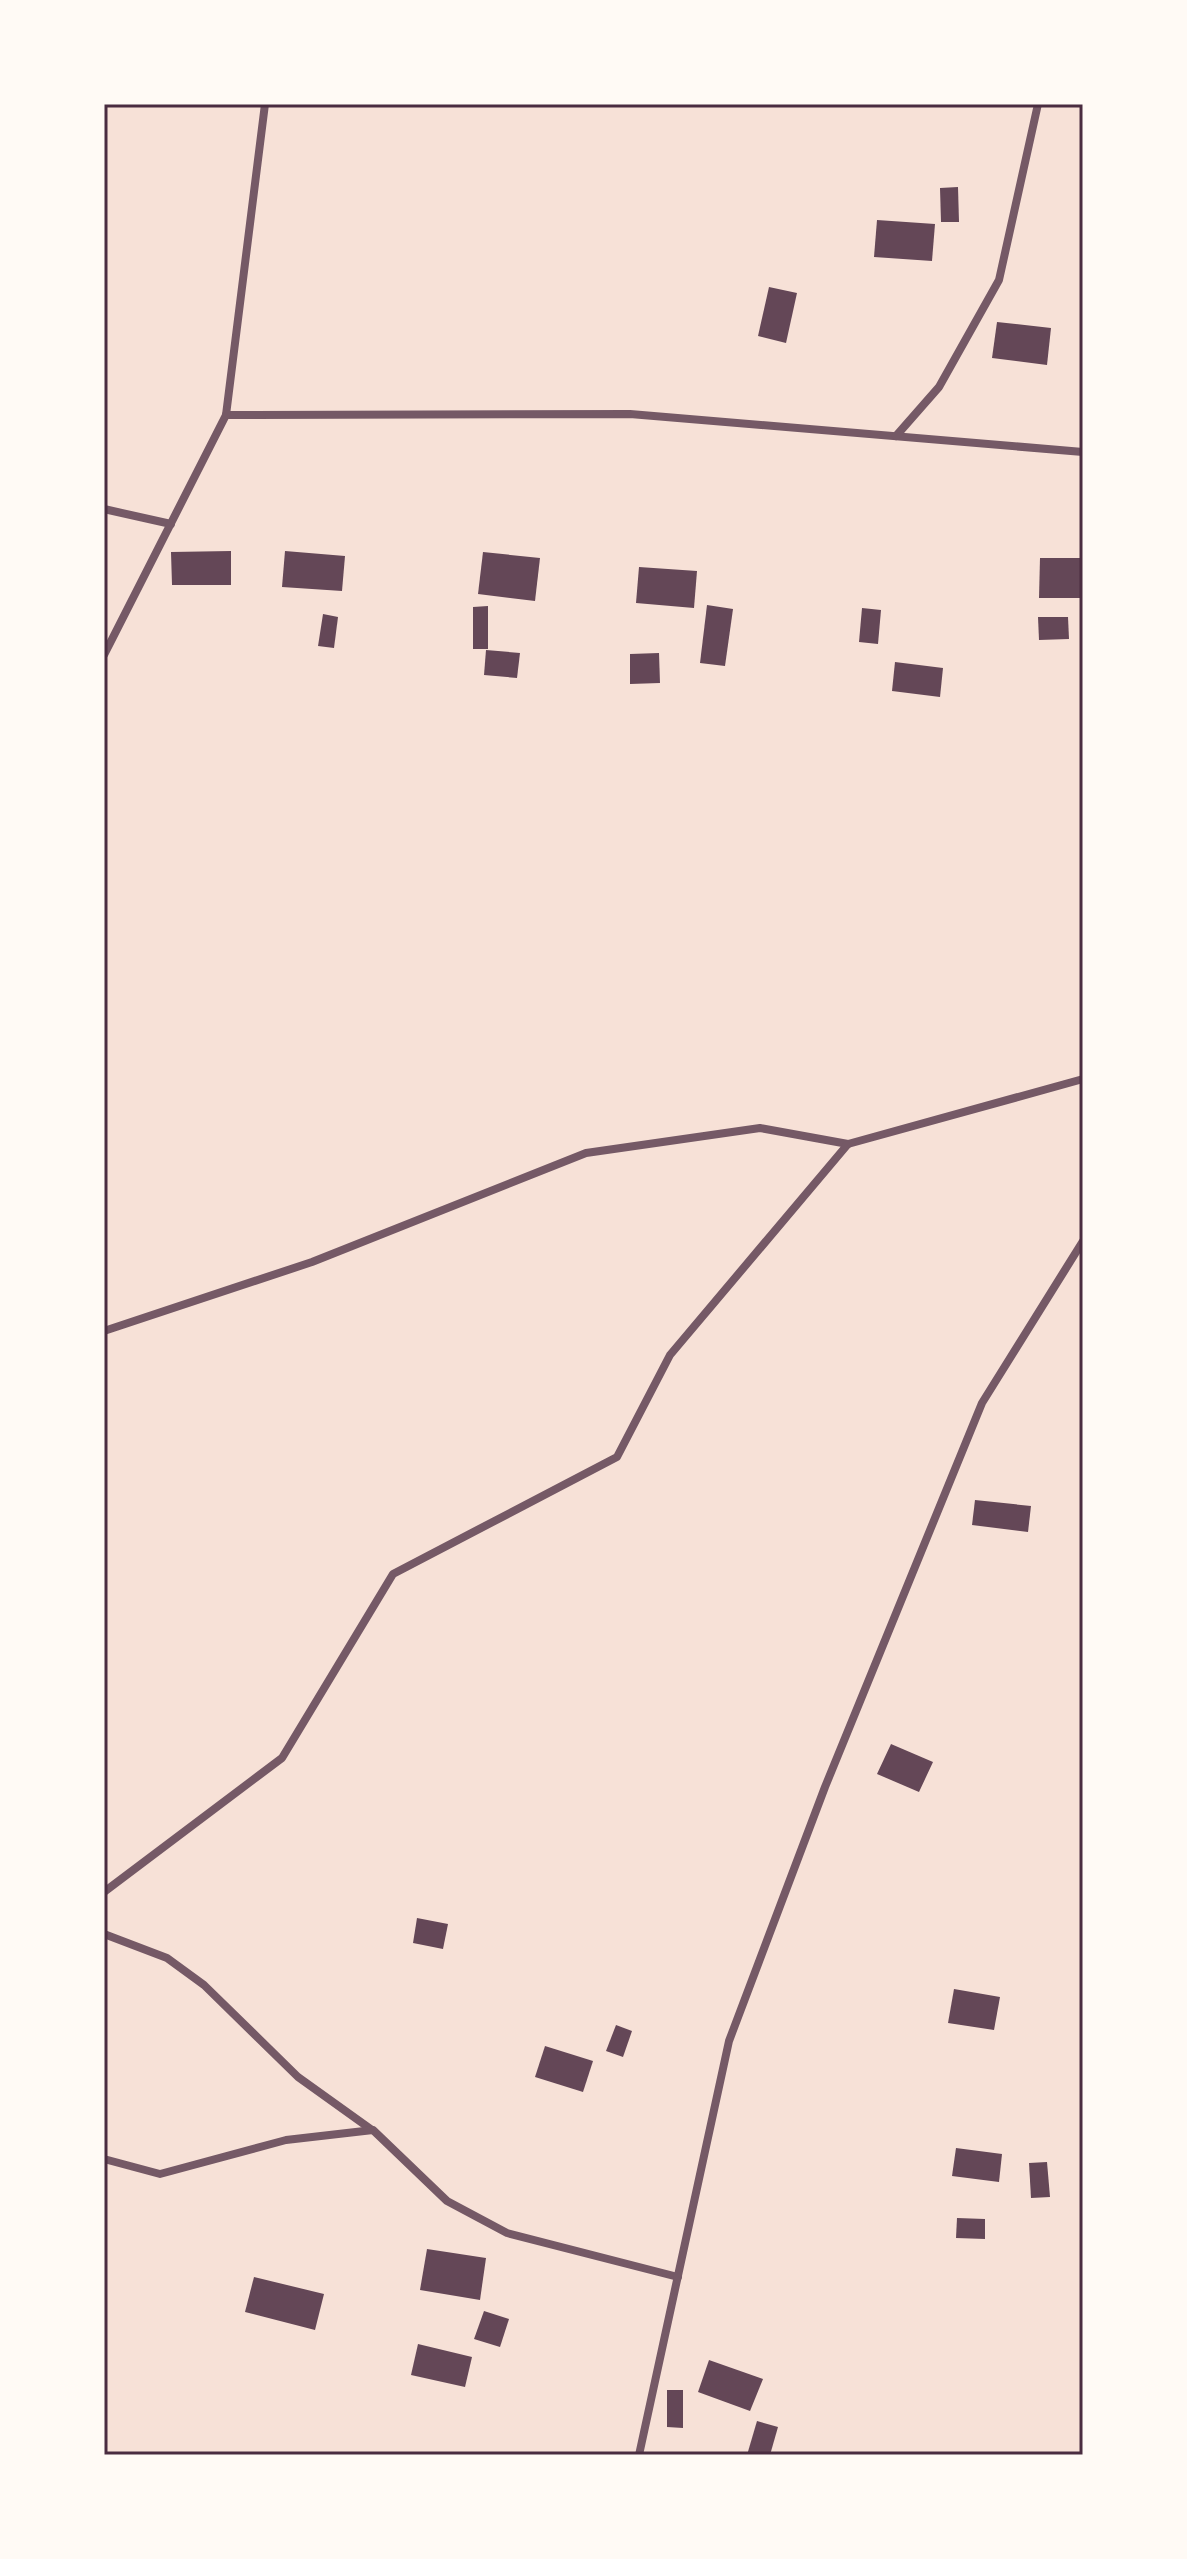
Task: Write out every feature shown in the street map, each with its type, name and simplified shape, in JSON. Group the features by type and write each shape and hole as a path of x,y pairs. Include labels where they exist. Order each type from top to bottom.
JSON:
{"street":[{"path":"104,655 226,415 265,104"},
{"path":"896,436 939,387 999,280 1038,104"},
{"path":"226,415 630,414 1083,452"},
{"path":"104,509 171,524"},
{"path":"104,1331 312,1262 586,1153 760,1128 848,1144 1083,1079"},
{"path":"104,1892 282,1758 393,1574 617,1457 670,1355 848,1144"},
{"path":"639,2455 729,2041 825,1787 982,1403 1083,1241"},
{"path":"104,1934 167,1958 204,1985 298,2077 373,2130 447,2201 507,2233 678,2277"},
{"path":"104,2159 160,2174 286,2140 373,2130"}],"building":[{"path":"958,187 959,222 941,222 940,188"},
{"path":"877,220 935,224 932,261 874,257"},
{"path":"769,287 797,293 786,343 758,336"},
{"path":"997,322 1051,328 1047,365 992,358"},
{"path":"231,551 231,585 172,585 171,552"},
{"path":"285,551 345,556 342,591 282,587"},
{"path":"483,552 540,558 535,601 478,594"},
{"path":"1040,558 1083,558 1083,598 1039,598"},
{"path":"639,567 697,571 694,608 636,603"},
{"path":"707,605 733,609 725,666 700,663"},
{"path":"488,606 488,649 473,649 473,607"},
{"path":"862,608 881,610 878,644 859,642"},
{"path":"323,614 338,617 334,648 318,646"},
{"path":"1038,617 1068,617 1069,639 1039,640"},
{"path":"486,650 520,653 517,678 484,675"},
{"path":"659,653 660,683 630,684 630,654"},
{"path":"895,662 943,668 940,697 892,691"},
{"path":"975,1500 1031,1506 1028,1532 972,1525"},
{"path":"891,1744 933,1762 919,1792 877,1774"},
{"path":"417,1918 448,1924 443,1949 413,1943"},
{"path":"954,1989 1000,1997 994,2030 948,2023"},
{"path":"616,2025 632,2031 623,2057 606,2051"},
{"path":"545,2046 593,2061 583,2092 535,2077"},
{"path":"956,2148 1002,2154 999,2182 952,2176"},
{"path":"1047,2162 1050,2197 1031,2198 1029,2163"},
{"path":"957,2218 985,2219 985,2239 956,2238"},
{"path":"427,2249 486,2258 480,2300 420,2290"},
{"path":"254,2277 324,2294 315,2330 245,2312"},
{"path":"484,2311 509,2319 500,2347 474,2339"},
{"path":"418,2344 472,2357 465,2387 411,2375"},
{"path":"709,2360 763,2379 750,2411 698,2392"},
{"path":"667,2390 683,2390 683,2428 667,2427"},
{"path":"757,2421 778,2427 770,2455 747,2455"}]}
